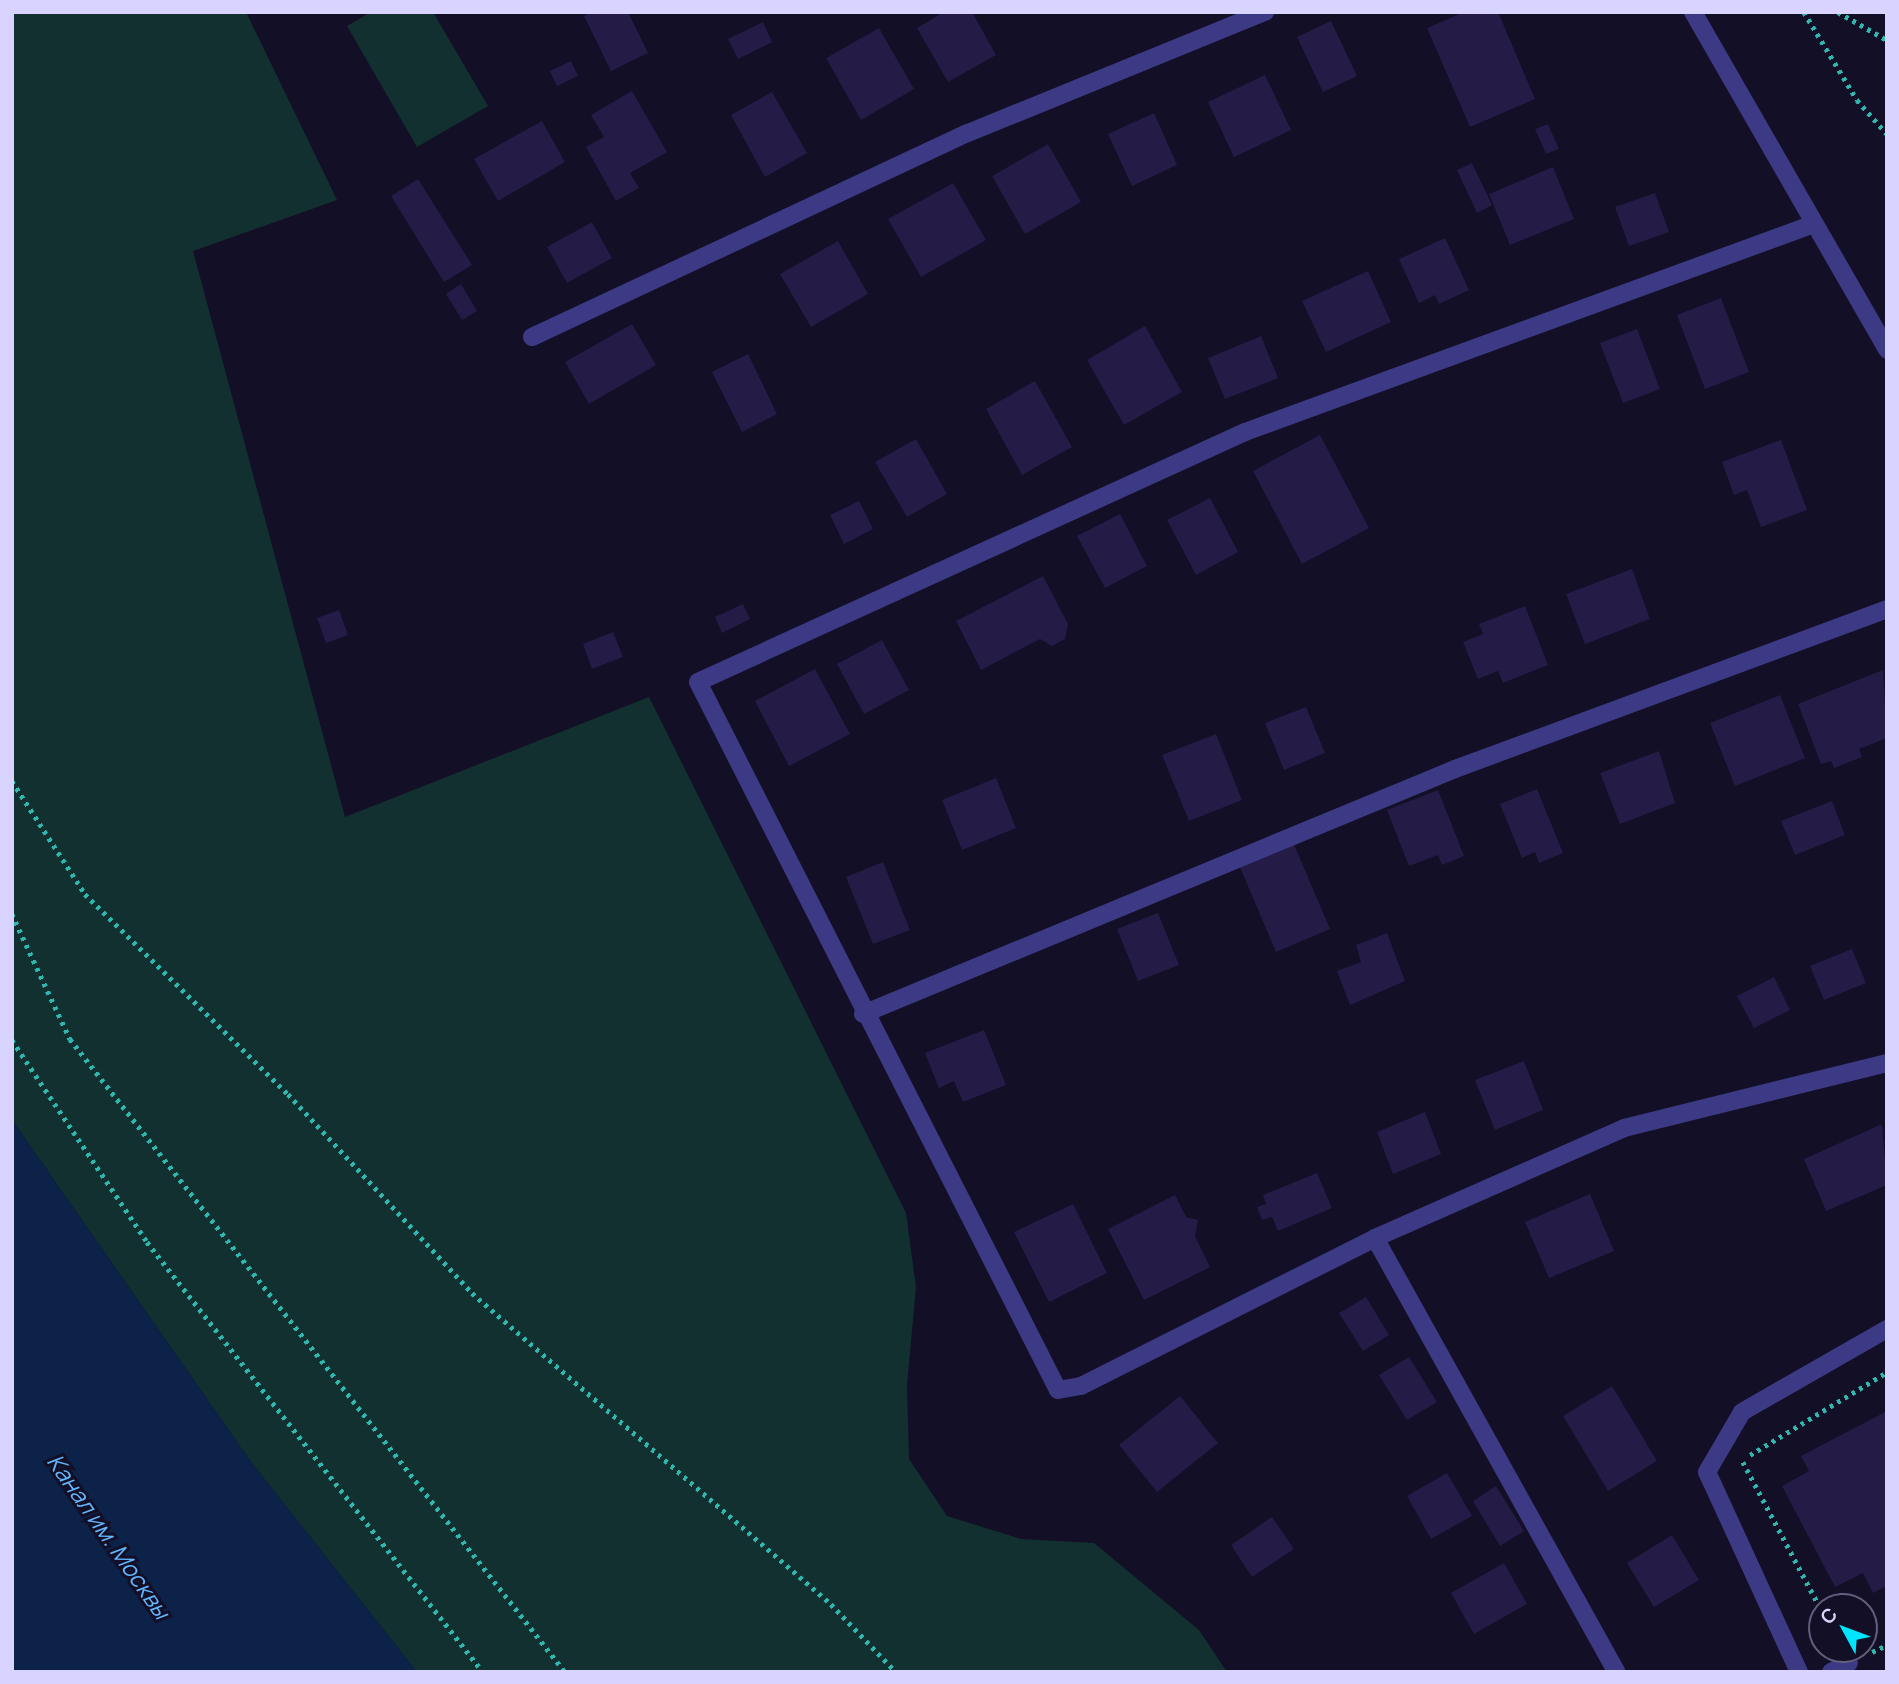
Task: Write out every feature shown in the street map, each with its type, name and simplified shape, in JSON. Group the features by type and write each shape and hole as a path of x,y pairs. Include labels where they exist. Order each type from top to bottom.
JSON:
{"street":[{"path":"532,337 968,133 1265,12"},
{"path":"1693,12 1811,225 1887,350"},
{"path":"1811,225 1245,432 698,682 863,1014 1058,1390 1081,1386 1375,1238 1623,1128 1887,1063"},
{"path":"863,1014 1455,769 1887,608"},
{"path":"1375,1238 1617,1672"},
{"path":"1799,1672 1707,1472 1742,1412 1887,1329"},
{"path":"1831,1672 1849,1663"}],"path":[{"path":"1804,12 1857,100 1887,134"},
{"path":"1838,12 1887,40"},
{"path":"12,781 85,894 288,1094 472,1293 831,1604 896,1672"},
{"path":"12,914 70,1040 565,1672"},
{"path":"12,1040 147,1242 484,1672"},
{"path":"1812,1593 1741,1460 1887,1372"}],"green space":[{"path":"12,12 246,12 337,200 193,251 345,817 649,697 906,1213 916,1287 907,1385 909,1459 947,1516 1021,1539 1094,1543 1199,1630 1227,1672 417,1672 251,1462 12,1120"},
{"path":"371,12 433,12 488,106 417,147 347,26"}],"water":[{"name":"Канал им. Москвы","path":"12,1120 251,1462 417,1672 12,1672"}],"building":[{"path":"592,12 628,12 648,53 611,71 584,16"},
{"path":"944,12 972,12 996,55 948,82 917,28"},
{"path":"1464,12 1498,12 1535,99 1470,127 1427,28"},
{"path":"1331,21 1357,76 1323,92 1297,37"},
{"path":"763,22 772,42 738,59 728,39"},
{"path":"879,28 914,89 861,120 826,58"},
{"path":"571,61 578,76 557,86 550,71"},
{"path":"1265,75 1291,130 1234,157 1208,102"},
{"path":"632,91 667,152 630,173 639,188 616,201 586,147 604,137 591,115"},
{"path":"772,92 807,153 765,177 731,115"},
{"path":"1154,113 1177,165 1132,186 1108,134"},
{"path":"542,121 565,162 498,201 474,159"},
{"path":"1548,124 1559,149 1546,154 1535,129"},
{"path":"1048,144 1081,202 1025,234 992,176"},
{"path":"1472,163 1492,205 1477,213 1457,170"},
{"path":"1553,167 1574,219 1510,245 1489,194"},
{"path":"418,179 472,265 444,282 391,196"},
{"path":"953,183 986,240 921,277 888,219"},
{"path":"1655,193 1669,232 1629,246 1615,207"},
{"path":"592,222 612,258 567,283 547,247"},
{"path":"1445,238 1469,290 1439,304 1435,295 1419,303 1399,259"},
{"path":"838,241 868,294 811,327 780,274"},
{"path":"1368,271 1391,322 1326,352 1302,301"},
{"path":"461,284 477,311 462,320 446,294"},
{"path":"1721,298 1749,372 1705,389 1677,315"},
{"path":"632,324 656,365 589,404 565,362"},
{"path":"1145,326 1182,392 1124,425 1087,360"},
{"path":"1637,329 1660,389 1623,403 1600,343"},
{"path":"1261,336 1278,378 1225,399 1208,358"},
{"path":"748,354 777,414 742,432 712,372"},
{"path":"1035,381 1072,447 1022,475 986,409"},
{"path":"1320,435 1369,528 1302,564 1253,471"},
{"path":"916,439 947,494 907,517 875,462"},
{"path":"1781,440 1807,510 1761,527 1747,490 1734,495 1722,462"},
{"path":"1210,498 1238,552 1196,575 1167,520"},
{"path":"859,501 873,529 844,544 830,515"},
{"path":"1120,514 1147,566 1105,588 1077,536"},
{"path":"1632,569 1650,619 1585,644 1566,594"},
{"path":"1043,576 1068,624 1065,639 1052,646 1040,639 981,670 956,621"},
{"path":"743,604 750,619 722,633 715,617"},
{"path":"1525,606 1548,665 1503,683 1498,671 1478,679 1463,642 1483,634 1479,624"},
{"path":"339,610 348,635 326,643 317,618"},
{"path":"613,632 623,657 592,669 583,644"},
{"path":"882,640 909,690 864,714 837,664"},
{"path":"815,669 850,734 789,766 755,701"},
{"path":"1883,670 1887,738 1859,749 1862,757 1834,768 1831,761 1821,764 1798,704"},
{"path":"1780,695 1805,758 1735,786 1710,723"},
{"path":"1306,707 1325,753 1284,770 1265,723"},
{"path":"1216,734 1242,800 1189,821 1162,755"},
{"path":"1659,751 1675,803 1620,824 1600,773"},
{"path":"996,778 1016,828 962,850 942,800"},
{"path":"1537,789 1563,853 1539,863 1535,852 1522,858 1500,804"},
{"path":"1438,790 1464,856 1442,865 1438,855 1409,866 1387,810"},
{"path":"1832,801 1845,835 1795,855 1781,821"},
{"path":"1293,842 1330,929 1276,952 1239,865"},
{"path":"883,862 910,930 873,944 846,877"},
{"path":"1158,913 1179,965 1138,981 1117,929"},
{"path":"1387,933 1405,981 1350,1005 1337,971 1361,962 1356,945"},
{"path":"1852,949 1866,983 1824,1000 1810,966"},
{"path":"1774,977 1790,1010 1754,1028 1737,996"},
{"path":"984,1030 1006,1085 963,1102 954,1081 939,1088 925,1053"},
{"path":"1524,1061 1543,1110 1495,1130 1475,1080"},
{"path":"1425,1112 1441,1154 1393,1174 1377,1132"},
{"path":"1882,1124 1887,1185 1826,1211 1804,1159"},
{"path":"1317,1173 1332,1208 1278,1231 1272,1217 1262,1220 1257,1207 1266,1204 1263,1195"},
{"path":"1590,1194 1614,1251 1549,1278 1525,1222"},
{"path":"1175,1195 1186,1217 1198,1220 1195,1236 1210,1267 1144,1300 1108,1229"},
{"path":"1073,1204 1107,1273 1049,1302 1014,1232"},
{"path":"1366,1297 1389,1335 1363,1351 1339,1313"},
{"path":"1409,1357 1437,1402 1407,1420 1379,1375"},
{"path":"1612,1386 1657,1461 1608,1491 1563,1416"},
{"path":"1180,1396 1218,1443 1157,1492 1119,1445"},
{"path":"1887,1411 1887,1586 1873,1593 1863,1573 1835,1587 1782,1486 1809,1471 1801,1456"},
{"path":"1447,1473 1472,1516 1431,1539 1407,1496"},
{"path":"1496,1486 1524,1531 1500,1546 1473,1501"},
{"path":"1272,1517 1294,1549 1252,1577 1231,1545"},
{"path":"1672,1535 1699,1580 1654,1607 1627,1563"},
{"path":"1504,1563 1527,1604 1474,1634 1451,1593"}]}
